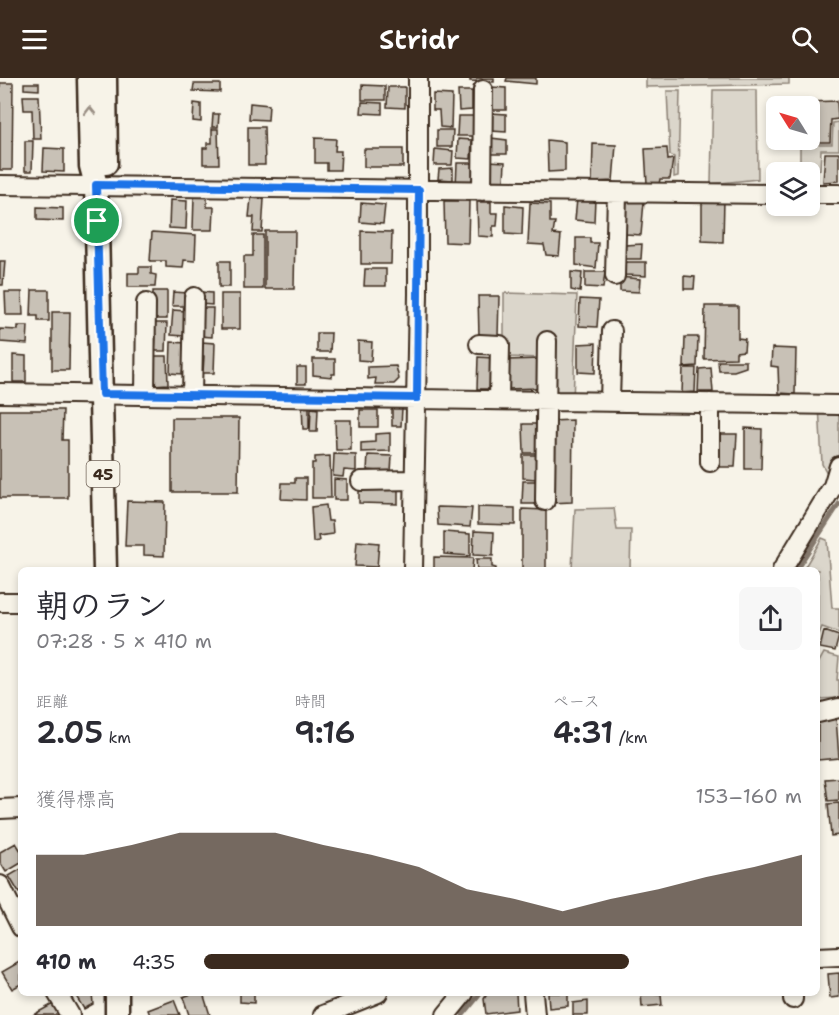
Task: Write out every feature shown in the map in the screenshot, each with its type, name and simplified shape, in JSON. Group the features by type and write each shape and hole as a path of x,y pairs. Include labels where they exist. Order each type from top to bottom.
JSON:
{"main road":[{"name":"45","path":"89,78 91,166 96,185 105,567"},
{"name":"45","path":"96,185 106,164 105,78"},
{"path":"117,996 117,1015"}],"street":[{"path":"413,567 417,398 418,78"},
{"path":"482,190 483,90"},
{"path":"0,186 96,185 766,194"},
{"path":"615,276 617,193"},
{"path":"820,194 839,194"},
{"path":"192,395 194,297"},
{"path":"145,395 146,303"},
{"path":"610,401 612,331"},
{"path":"544,501 547,341"},
{"path":"479,344 500,345 499,400"},
{"path":"0,393 839,405"},
{"path":"710,403 710,462"},
{"path":"784,567 833,486 839,466"},
{"path":"361,481 414,480"},
{"path":"0,602 18,602"},
{"path":"820,713 839,708"},
{"path":"0,809 18,808"},
{"path":"0,885 18,921"},
{"path":"820,957 839,956"},
{"path":"59,996 70,1015"},
{"path":"323,1015 370,996"},
{"path":"446,1015 462,996"},
{"path":"533,996 535,1015"}],"shaded area":[{"path":"646,78 789,78 789,84 646,87"},
{"path":"713,90 757,90 758,179 711,184"},
{"path":"667,91 680,91 678,176 674,177 674,157 670,155"},
{"path":"839,122 839,150 821,150 820,170 820,162 800,162 800,150 820,150 820,144 832,144 833,123"},
{"path":"504,293 577,295 573,401 545,400 546,358 504,357"},
{"path":"819,404 839,405 839,464 833,484 822,464"},
{"path":"614,508 617,530 631,530 630,567 572,567 575,509"},
{"path":"822,538 827,540 832,608 839,608 839,633 822,627 820,632 820,567 805,567"},
{"path":"824,653 839,657 837,680 839,680 839,698 820,699 820,660"}],"building":[{"path":"470,78 494,78 494,82 470,81"},
{"path":"507,78 536,78 536,84 506,81"},
{"path":"0,83 13,83 12,170 0,170"},
{"path":"24,83 39,83 39,90 24,89"},
{"path":"194,84 220,84 220,92 193,91"},
{"path":"362,85 385,86 385,100 362,100"},
{"path":"388,87 405,87 405,108 387,107"},
{"path":"491,87 506,88 506,110 491,110"},
{"path":"458,91 472,91 472,110 459,111"},
{"path":"433,94 452,95 451,128 440,127 439,110 433,110"},
{"path":"23,96 39,96 41,139 33,139 32,110 24,110"},
{"path":"837,101 838,119 831,120 830,142 820,142 820,102"},
{"path":"362,102 382,103 382,114 361,113"},
{"path":"194,103 201,104 201,122 193,121"},
{"path":"250,103 269,105 268,120 249,119"},
{"path":"491,113 506,114 506,132 491,131"},
{"path":"213,114 219,114 218,127 212,127"},
{"path":"458,116 476,116 475,136 457,136"},
{"path":"248,127 264,127 265,165 248,165"},
{"path":"212,129 218,129 219,164 203,164 203,148 207,148 207,143 212,143"},
{"path":"437,130 453,130 452,147 437,147"},
{"path":"315,138 336,139 335,151 341,151 340,170 327,170 327,163 315,163"},
{"path":"491,138 507,140 507,154 490,154"},
{"path":"458,139 472,140 471,159 457,158"},
{"path":"547,140 565,142 565,171 548,172"},
{"path":"25,141 33,141 32,171 25,171"},
{"path":"593,144 616,145 613,181 592,182"},
{"path":"44,148 64,149 64,172 43,171"},
{"path":"667,148 668,160 673,159 670,179 660,179 659,184 647,184 645,149"},
{"path":"364,149 403,149 403,167 364,167"},
{"path":"435,149 453,151 452,165 434,165"},
{"path":"825,153 839,153 839,181 823,182"},
{"path":"489,161 505,162 504,181 490,181"},
{"path":"457,163 475,163 475,184 456,186"},
{"path":"453,168 453,180 438,179 439,169"},
{"path":"194,196 207,196 207,207 214,207 213,230 193,230"},
{"path":"251,198 264,199 262,232 253,232 254,217 249,217"},
{"path":"577,199 595,199 594,222 575,220"},
{"path":"702,199 724,199 723,242 702,241"},
{"path":"170,200 187,201 186,229 169,228"},
{"path":"626,200 644,202 641,235 626,234"},
{"path":"444,201 469,201 468,243 445,242"},
{"path":"477,202 491,202 491,213 498,213 497,226 493,226 493,237 478,236"},
{"path":"361,203 385,205 383,224 360,222"},
{"path":"530,203 550,204 550,222 555,222 553,234 561,235 559,256 546,255 544,245 528,244"},
{"path":"505,205 523,207 522,235 505,234"},
{"path":"37,207 63,208 63,221 37,220"},
{"path":"265,231 295,231 294,289 265,289"},
{"path":"361,231 392,232 391,264 361,264"},
{"path":"152,232 196,235 195,261 184,260 183,268 166,267 166,261 150,261"},
{"path":"253,235 263,235 263,289 244,289 244,256 253,256"},
{"path":"576,238 590,238 590,243 598,243 596,268 576,265"},
{"path":"642,244 641,259 625,259 625,245"},
{"path":"0,261 5,261 3,285 0,285"},
{"path":"219,261 230,261 230,287 219,287"},
{"path":"625,262 646,262 646,276 625,275"},
{"path":"139,267 151,267 151,274 156,275 155,287 128,287 128,273 139,273"},
{"path":"365,269 386,269 386,286 364,286"},
{"path":"571,272 582,273 580,292 571,290"},
{"path":"585,272 605,272 603,288 585,287"},
{"path":"684,276 695,277 694,289 684,289"},
{"path":"620,277 640,279 639,292 620,291"},
{"path":"32,290 49,290 49,321 38,321 38,316 31,316"},
{"path":"153,291 167,291 167,319 153,319"},
{"path":"5,292 22,292 23,315 6,315"},
{"path":"173,292 187,293 186,306 172,306"},
{"path":"201,292 212,293 212,305 200,304"},
{"path":"221,294 240,294 240,329 221,329"},
{"path":"478,296 499,296 498,337 479,336"},
{"path":"580,299 599,300 597,327 579,326"},
{"path":"705,306 738,306 738,338 745,339 744,351 736,352 736,358 704,359"},
{"path":"200,308 213,308 212,337 199,336"},
{"path":"173,310 186,311 184,336 171,335"},
{"path":"52,312 70,312 69,370 52,370"},
{"path":"153,323 167,323 166,351 155,351 156,335 152,335"},
{"path":"18,326 28,326 27,344 0,342 0,329 18,330"},
{"path":"317,333 331,333 330,352 317,352"},
{"path":"685,337 698,337 697,366 684,367"},
{"path":"358,341 372,342 371,361 358,360"},
{"path":"171,342 186,343 182,374 170,373"},
{"path":"201,342 215,343 214,373 203,373 204,356 200,355"},
{"path":"596,343 595,373 578,372 578,344"},
{"path":"772,348 796,349 795,394 779,393 778,367 771,366"},
{"path":"13,355 26,356 26,382 13,382"},
{"path":"153,356 167,356 168,384 153,385"},
{"path":"478,357 493,358 492,389 477,389"},
{"path":"313,359 335,359 335,374 332,374 332,377 313,375"},
{"path":"540,359 540,388 507,389 506,360"},
{"path":"718,361 746,361 746,367 734,371 719,371"},
{"path":"396,366 399,379 394,384 375,384 376,378 368,379 368,367"},
{"path":"297,367 306,367 306,384 297,384"},
{"path":"683,368 696,368 695,392 682,393"},
{"path":"711,368 713,392 698,392 699,369"},
{"path":"302,404 309,404 309,429 303,429"},
{"path":"311,408 318,409 317,432 310,432"},
{"path":"392,408 402,408 401,426 392,426"},
{"path":"0,410 63,410 62,440 68,440 68,498 0,498"},
{"path":"360,410 378,410 378,427 360,427"},
{"path":"172,418 239,418 238,492 172,492"},
{"path":"335,420 351,420 351,450 336,450"},
{"path":"573,420 572,502 550,503 551,421"},
{"path":"523,424 537,424 536,453 524,453"},
{"path":"745,428 762,429 761,469 745,469"},
{"path":"390,433 390,451 361,452 361,443 375,442 375,434"},
{"path":"718,434 737,434 735,467 718,467"},
{"path":"334,454 356,455 356,471 344,470 343,477 333,476"},
{"path":"368,455 392,456 391,472 367,470"},
{"path":"523,455 537,455 536,479 523,478"},
{"path":"330,456 331,498 312,498 312,463 315,463 315,457"},
{"path":"295,478 306,478 306,500 281,499 282,483 295,483"},
{"path":"334,479 347,480 347,500 334,500"},
{"path":"523,481 537,481 538,504 522,504"},
{"path":"359,486 398,486 398,504 359,503"},
{"path":"127,501 165,502 164,556 144,555 144,546 125,546"},
{"path":"326,505 328,521 332,521 333,534 318,536 319,541 313,542 311,507"},
{"path":"437,507 472,508 470,527 438,525"},
{"path":"478,507 515,508 515,525 478,524"},
{"path":"522,509 546,510 546,567 522,567"},
{"path":"474,531 494,532 493,556 473,555"},
{"path":"444,532 470,534 470,556 444,554"},
{"path":"357,541 379,543 377,567 355,566"},
{"path":"434,557 473,558 472,567 434,567"},
{"path":"476,559 492,559 492,567 477,567"},
{"path":"824,631 839,636 835,651 820,648"},
{"path":"836,717 839,758 820,760 820,719"},
{"path":"839,778 839,800 828,801 825,779"},
{"path":"839,803 839,835 831,836 828,804"},
{"path":"16,843 18,865 6,872 0,862 0,852"},
{"path":"18,871 18,891 9,876"},
{"path":"18,963 18,986 12,989 2,972"},
{"path":"839,973 839,997 830,998 828,974"},
{"path":"76,996 92,996 93,1004 84,1009"},
{"path":"204,996 210,1015 189,1015 183,997"},
{"path":"240,996 254,996 254,1003 240,1002"},
{"path":"486,996 516,996 517,1010 486,1014 484,999"},
{"path":"548,996 568,996 568,1006 549,1008"},
{"path":"641,996 661,996 662,1005 642,1007"},
{"path":"174,1000 180,1015 150,1015 148,1010"},
{"path":"588,1001 588,1015 573,1015 573,1003"},
{"path":"53,1004 59,1015 33,1015"}],"waterway":[{"path":"798,567 839,504"},
{"path":"463,1015 479,996"}],"route":[{"path":"96,185 419,190 417,398 102,394 97,221 96,185"}]}
